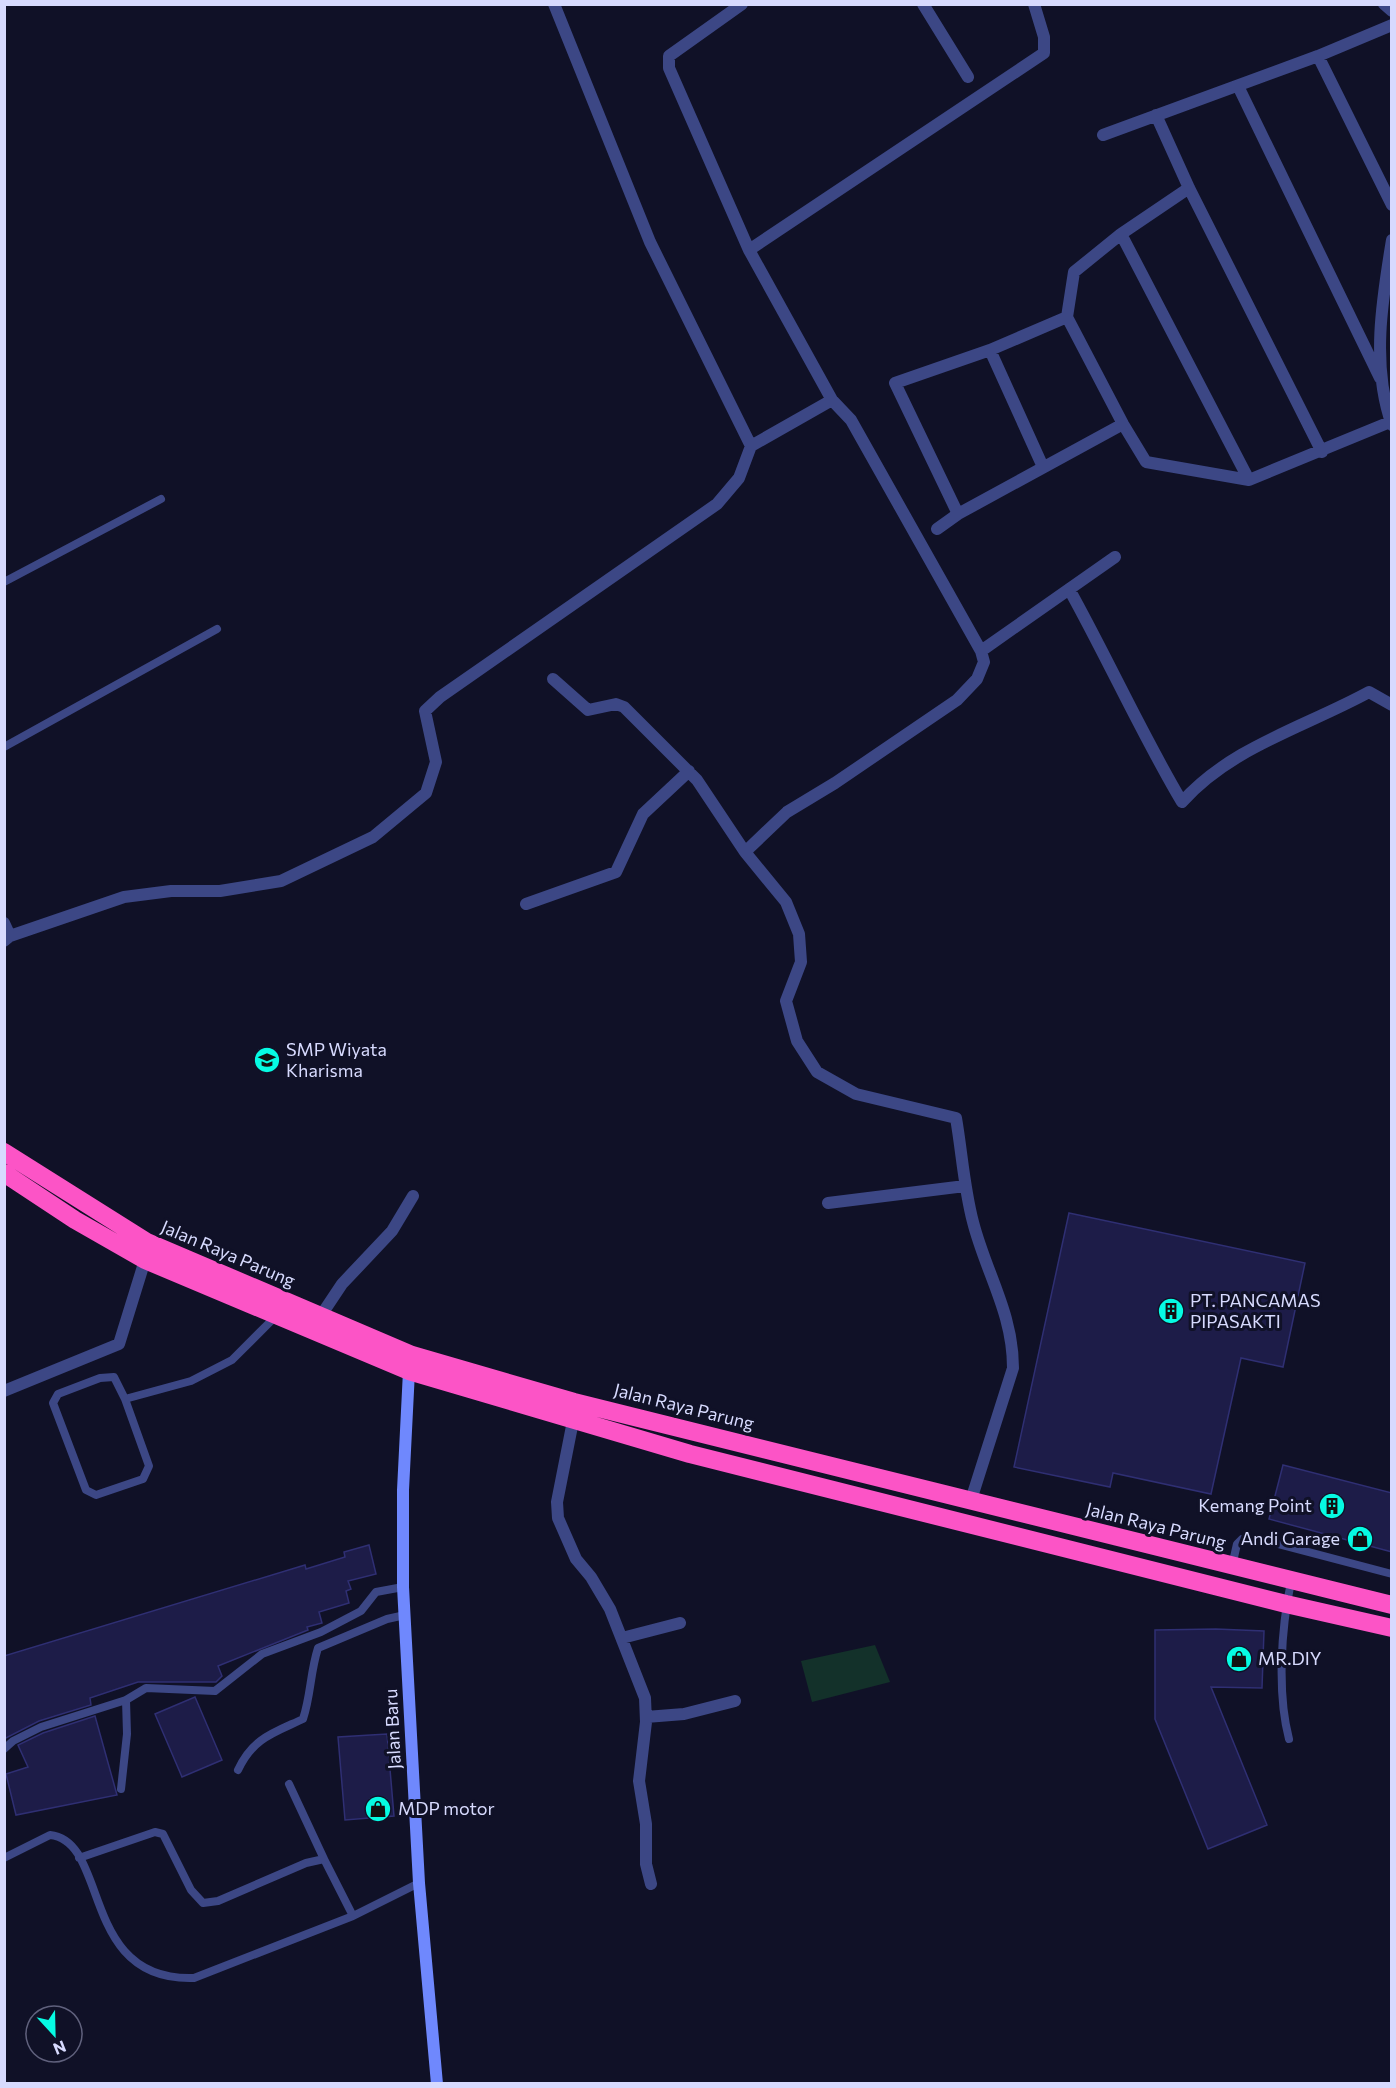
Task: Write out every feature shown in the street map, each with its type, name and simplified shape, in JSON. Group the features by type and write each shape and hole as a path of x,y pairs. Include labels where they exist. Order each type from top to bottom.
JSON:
{"highway":[{"name":"Jalan Raya Parung","path":"4,1152 147,1242 412,1355 574,1402 1291,1582 1392,1605"},
{"name":"Jalan Raya Parung","path":"4,1173 75,1220 145,1260 409,1371 690,1454 1286,1604 1392,1628"}],"main road":[{"name":"Jalan Baru","path":"409,1371 403,1490 403,1587 419,1883 436,2084"}],"street":[{"path":"554,4 650,242 751,446"},
{"path":"742,4 669,56 669,68 749,250 832,400 851,420 981,651 984,662 981,671 957,700 787,812 745,852"},
{"path":"924,4 968,77"},
{"path":"749,250 1044,53 1044,37 1034,4"},
{"path":"1384,4 1392,11"},
{"path":"1103,135 1318,56 1392,25"},
{"path":"1318,56 1392,205"},
{"path":"1189,188 1121,234 1074,272 1067,317 1123,424 1146,462 1249,480 1391,423 1380,378 1238,86"},
{"path":"1156,115 1189,188 1322,452"},
{"path":"1121,234 1249,480"},
{"path":"1380,378 1383,292 1392,240"},
{"path":"958,514 895,383 990,350 1067,317"},
{"path":"990,350 1043,467"},
{"path":"4,923 7,938 124,897 171,891 220,891 281,880 373,837 426,793 436,762 425,711 449,690 717,504 739,478 751,446 832,400"},
{"path":"937,529 958,514 1123,424"},
{"path":"981,651 1115,557"},
{"path":"1069,589 1182,802 1201,781 1223,764 1369,692 1392,705"},
{"path":"553,679 588,710 616,704 624,707 689,771 745,852 786,902 799,934 801,962 786,1001 797,1041 817,1072 856,1094 956,1118 965,1186 973,1224 1010,1326 1013,1348 1013,1368 971,1500"},
{"path":"526,904 619,869 627,845 643,814 689,771"},
{"path":"828,1203 965,1186"},
{"path":"320,1317 342,1284 392,1231 413,1196"},
{"path":"4,1391 119,1344 145,1260"},
{"path":"573,1421 557,1502 558,1518 576,1559 591,1577 610,1609 645,1698 646,1717 639,1781 646,1824 646,1864 651,1884"},
{"path":"622,1638 680,1623"},
{"path":"646,1717 684,1714 735,1701"}],"lane":[{"path":"4,582 161,499"},
{"path":"4,747 217,629"},
{"path":"125,1399 191,1381 232,1360 277,1315"},
{"path":"114,1377 125,1399 149,1466 143,1479 96,1495 86,1490 53,1403 58,1394 100,1378 114,1377"},
{"path":"1231,1567 1237,1544 1242,1539 1255,1538 1392,1574"},
{"path":"1288,1739 1282,1687 1286,1604 1291,1582"},
{"path":"4,1749 13,1741 41,1727 126,1700 146,1688 215,1691 262,1654 321,1632 361,1611 376,1592 403,1587"},
{"path":"238,1770 247,1751 264,1737 303,1719 308,1704 310,1671 318,1648 387,1619 405,1615"},
{"path":"121,1789 127,1734 126,1700"},
{"path":"289,1784 352,1916"},
{"path":"79,1858 155,1832 163,1834 191,1890 203,1903 218,1901 306,1863 324,1859"},
{"path":"4,1858 50,1835 68,1841 79,1858 121,1949 144,1969 161,1975 194,1977 352,1916 419,1883"}],"green space":[{"path":"875,1645 890,1682 812,1702 801,1661"}],"building":[{"name":"PT. PANCAMAS PIPASAKTI","path":"1069,1213 1305,1263 1283,1367 1241,1358 1211,1494 1113,1473 1110,1487 1014,1467"},
{"name":"Kemang Point","path":"1283,1465 1392,1493 1392,1552 1269,1519"},
{"path":"369,1545 376,1574 348,1581 351,1589 346,1591 349,1603 319,1612 322,1623 307,1627 308,1630 218,1666 222,1676 216,1682 138,1682 90,1698 91,1705 39,1721 4,1739 4,1656 305,1565 306,1569 345,1557 344,1552"},
{"path":"1155,1630 1264,1631 1262,1688 1211,1687 1267,1825 1208,1849 1155,1719"},
{"path":"195,1697 222,1760 182,1777 155,1714"},
{"path":"95,1716 117,1795 16,1815 6,1774 28,1767 18,1745 43,1733"},
{"path":"387,1734 394,1816 345,1820 338,1737"}],"place":[{"name":"SMP Wiyata Kharisma","path":"267,1060"},
{"name":"PT. PANCAMAS PIPASAKTI","path":"1171,1311"},
{"name":"Kemang Point","path":"1332,1506"},
{"name":"Andi Garage","path":"1360,1539"},
{"name":"MR.DIY","path":"1239,1659"},
{"name":"MDP motor","path":"378,1809"}]}
